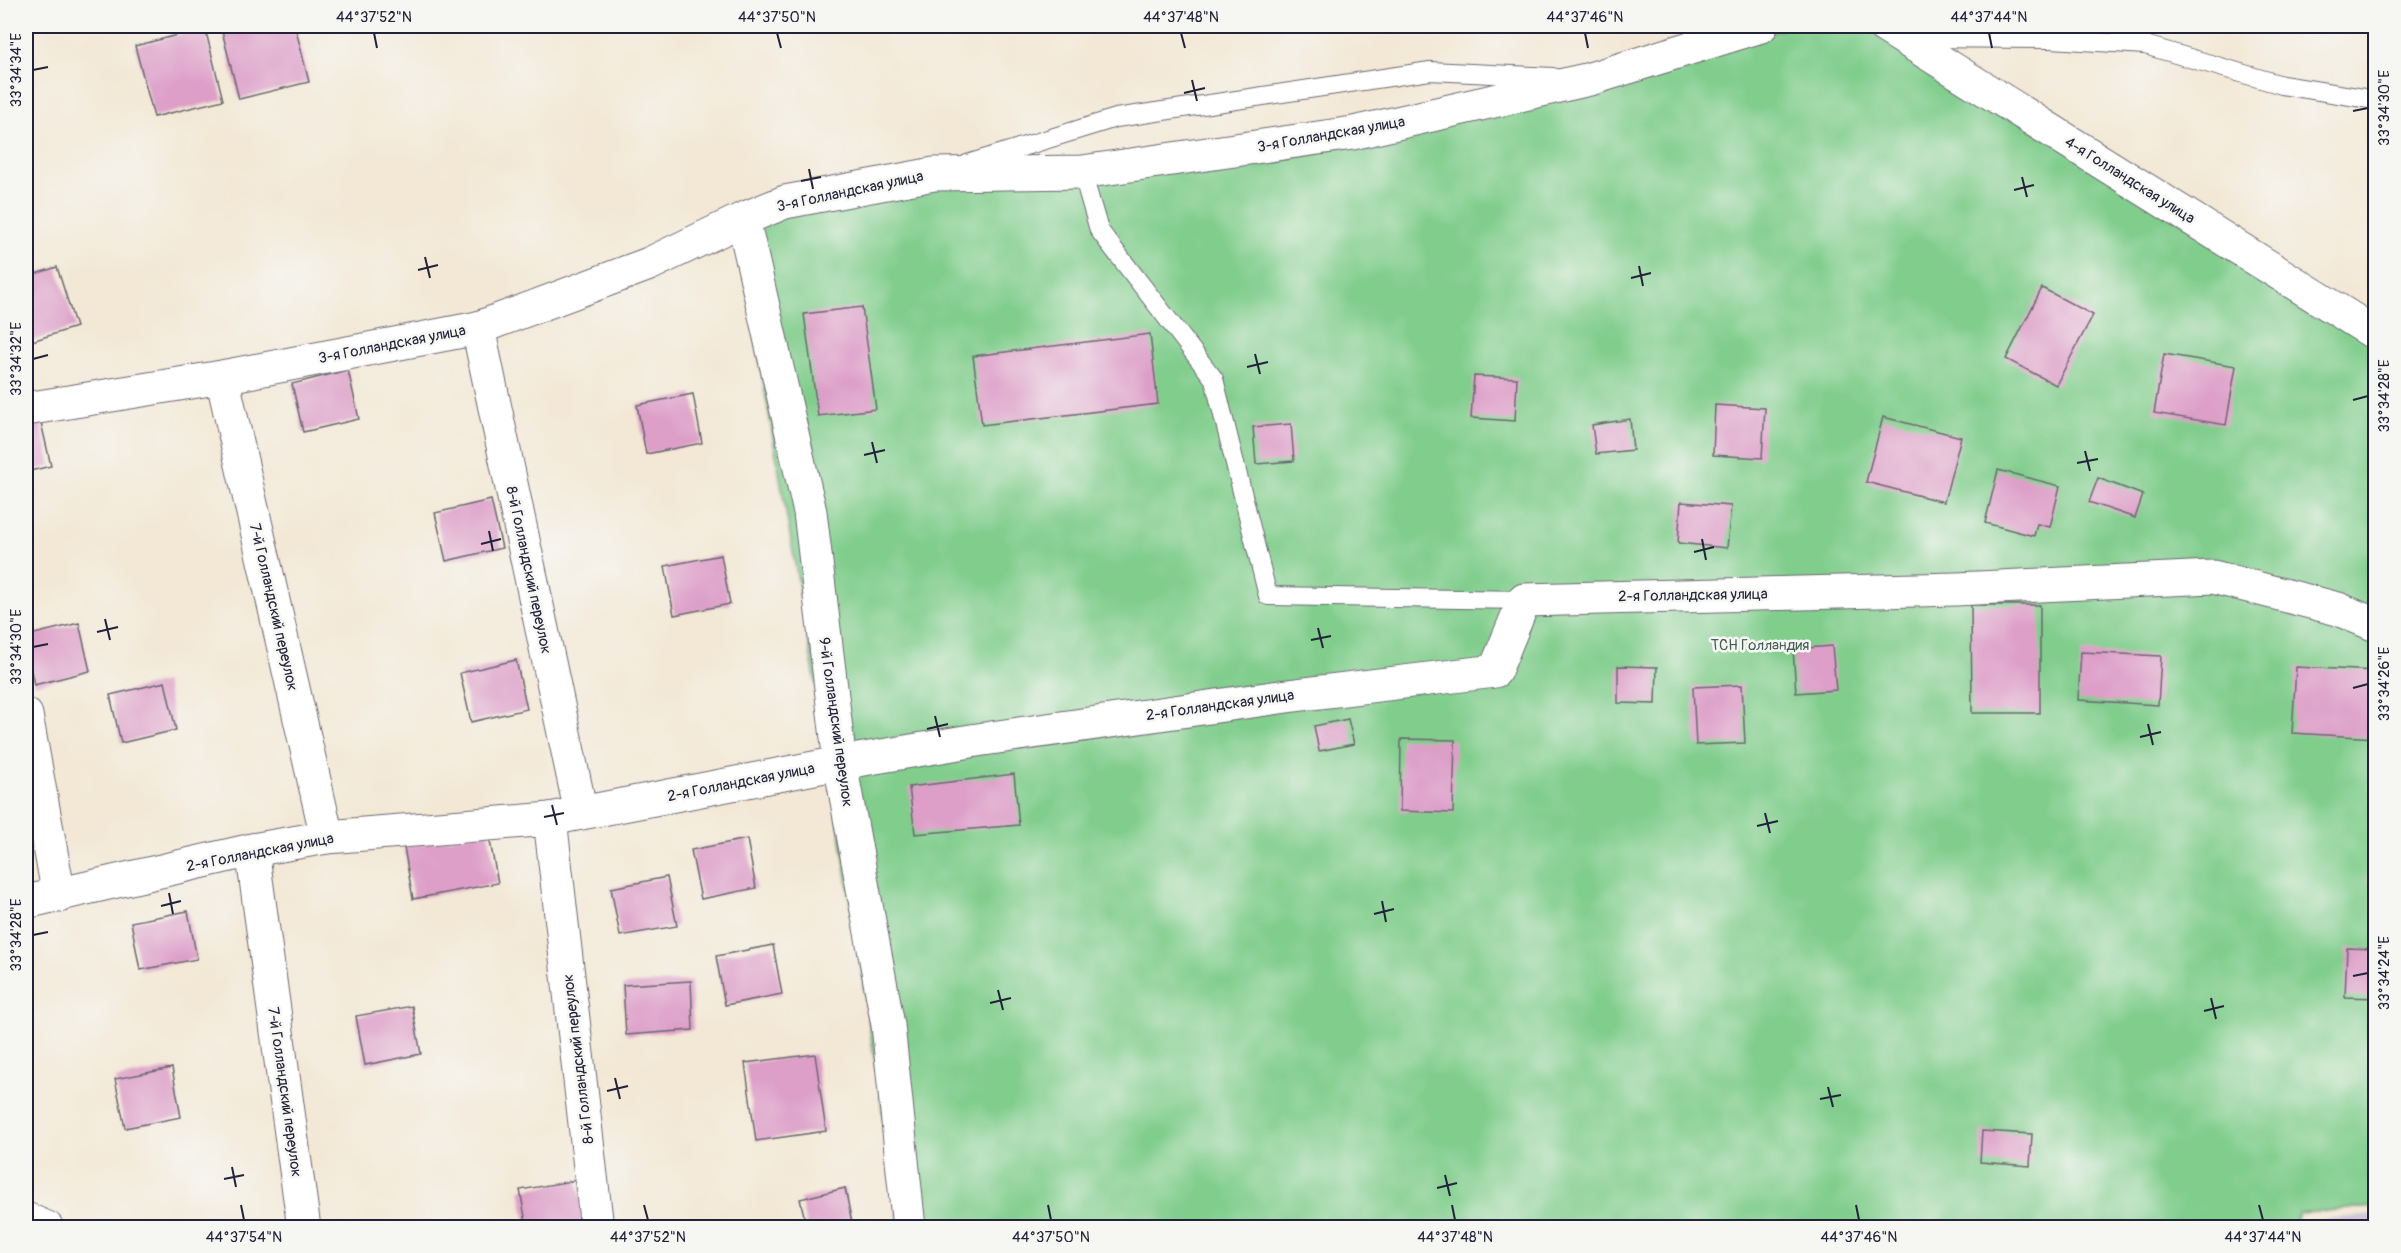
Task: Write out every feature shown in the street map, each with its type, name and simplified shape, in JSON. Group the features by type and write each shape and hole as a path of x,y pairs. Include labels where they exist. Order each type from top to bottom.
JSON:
{"street":[{"name":"3-я Голландская улица","path":"26,410 222,377 478,328 650,264 743,219 785,202 934,174 1082,172 1353,133 1590,79 1761,26"},
{"name":"4-я Голландская улица","path":"1894,32 2376,334"},
{"name":"9-й Голландский переулок","path":"743,219 810,512 840,763 888,1025 909,1227"},
{"name":"8-й Голландский переулок","path":"478,328 565,816 597,1227"},
{"name":"7-й Голландский переулок","path":"222,377 327,837"},
{"name":"2-я Голландская улица","path":"26,902 252,850 327,837 565,816 840,763 1137,717 1495,671 1524,600 1956,589 2213,577 2338,609 2376,625"},
{"path":"26,715 59,896"},
{"name":"7-й Голландский переулок","path":"252,850 304,1227"},
{"path":"26,1219 47,1227"}],"lane":[{"path":"1894,32 2145,45 2282,85 2376,100"},
{"path":"934,174 1116,118 1431,71 1590,79"},
{"path":"1082,172 1100,230 1214,378 1268,596 1524,600"}],"shaded area":[{"path":"2375,1215 2375,1227 2297,1227 2300,1221"}],"green space":[{"name":"ТСН Голландия","path":"1793,26 1868,26 2375,343 2375,1207 2299,1213 2293,1228 900,1227 828,754 737,230 787,210 1594,87"}],"building":[{"path":"295,26 309,82 239,99 221,27"},
{"path":"205,28 223,100 154,117 135,46"},
{"path":"57,267 76,327 26,343 26,277"},
{"path":"2042,288 2093,315 2056,385 2006,359"},
{"path":"862,307 876,409 818,416 804,314"},
{"path":"1150,334 1158,404 982,425 973,356"},
{"path":"2164,354 2236,366 2226,425 2154,413"},
{"path":"348,370 359,419 303,432 292,384"},
{"path":"1474,376 1517,378 1515,421 1471,418"},
{"path":"693,394 702,443 646,454 637,405"},
{"path":"1715,405 1765,408 1762,458 1713,455"},
{"path":"1883,417 1961,437 1944,502 1866,482"},
{"path":"40,418 51,466 26,472 26,421"},
{"path":"1630,419 1633,450 1596,454 1592,425"},
{"path":"1291,424 1294,461 1256,464 1253,427"},
{"path":"1998,470 2060,486 2050,527 2037,524 2034,536 1985,523"},
{"path":"2098,478 2143,495 2135,518 2089,502"},
{"path":"491,500 502,548 446,561 435,513"},
{"path":"1681,502 1731,506 1727,548 1678,543"},
{"path":"721,555 730,604 674,615 665,566"},
{"path":"1971,605 2040,605 2040,713 1972,713"},
{"path":"79,623 90,671 34,685 26,636"},
{"path":"1832,646 1836,690 1796,693 1793,649"},
{"path":"2081,652 2161,656 2158,705 2078,700"},
{"path":"516,660 527,709 471,722 460,673"},
{"path":"1618,666 1657,667 1656,704 1618,703"},
{"path":"2296,667 2376,671 2376,738 2292,733"},
{"path":"165,682 176,730 121,743 110,695"},
{"path":"1742,685 1745,743 1696,745 1693,687"},
{"path":"1348,719 1354,744 1319,751 1314,726"},
{"path":"1401,739 1455,740 1453,813 1400,811"},
{"path":"1014,774 1019,825 915,834 909,787"},
{"path":"2374,824 2376,881 2368,882"},
{"path":"488,831 498,883 413,899 404,847"},
{"path":"747,839 756,888 701,899 691,850"},
{"path":"667,877 677,926 620,936 611,888"},
{"path":"188,911 197,959 140,970 131,922"},
{"path":"773,945 782,994 725,1005 716,956"},
{"path":"2347,948 2376,949 2376,998 2345,997"},
{"path":"691,981 693,1030 626,1035 623,985"},
{"path":"412,1006 421,1054 365,1065 356,1016"},
{"path":"815,1054 826,1131 756,1141 745,1063"},
{"path":"172,1068 181,1117 125,1128 115,1079"},
{"path":"1982,1131 2032,1134 2030,1166 1980,1162"},
{"path":"577,1180 589,1228 527,1228 520,1190"},
{"path":"845,1188 853,1228 807,1228 800,1199"}]}
